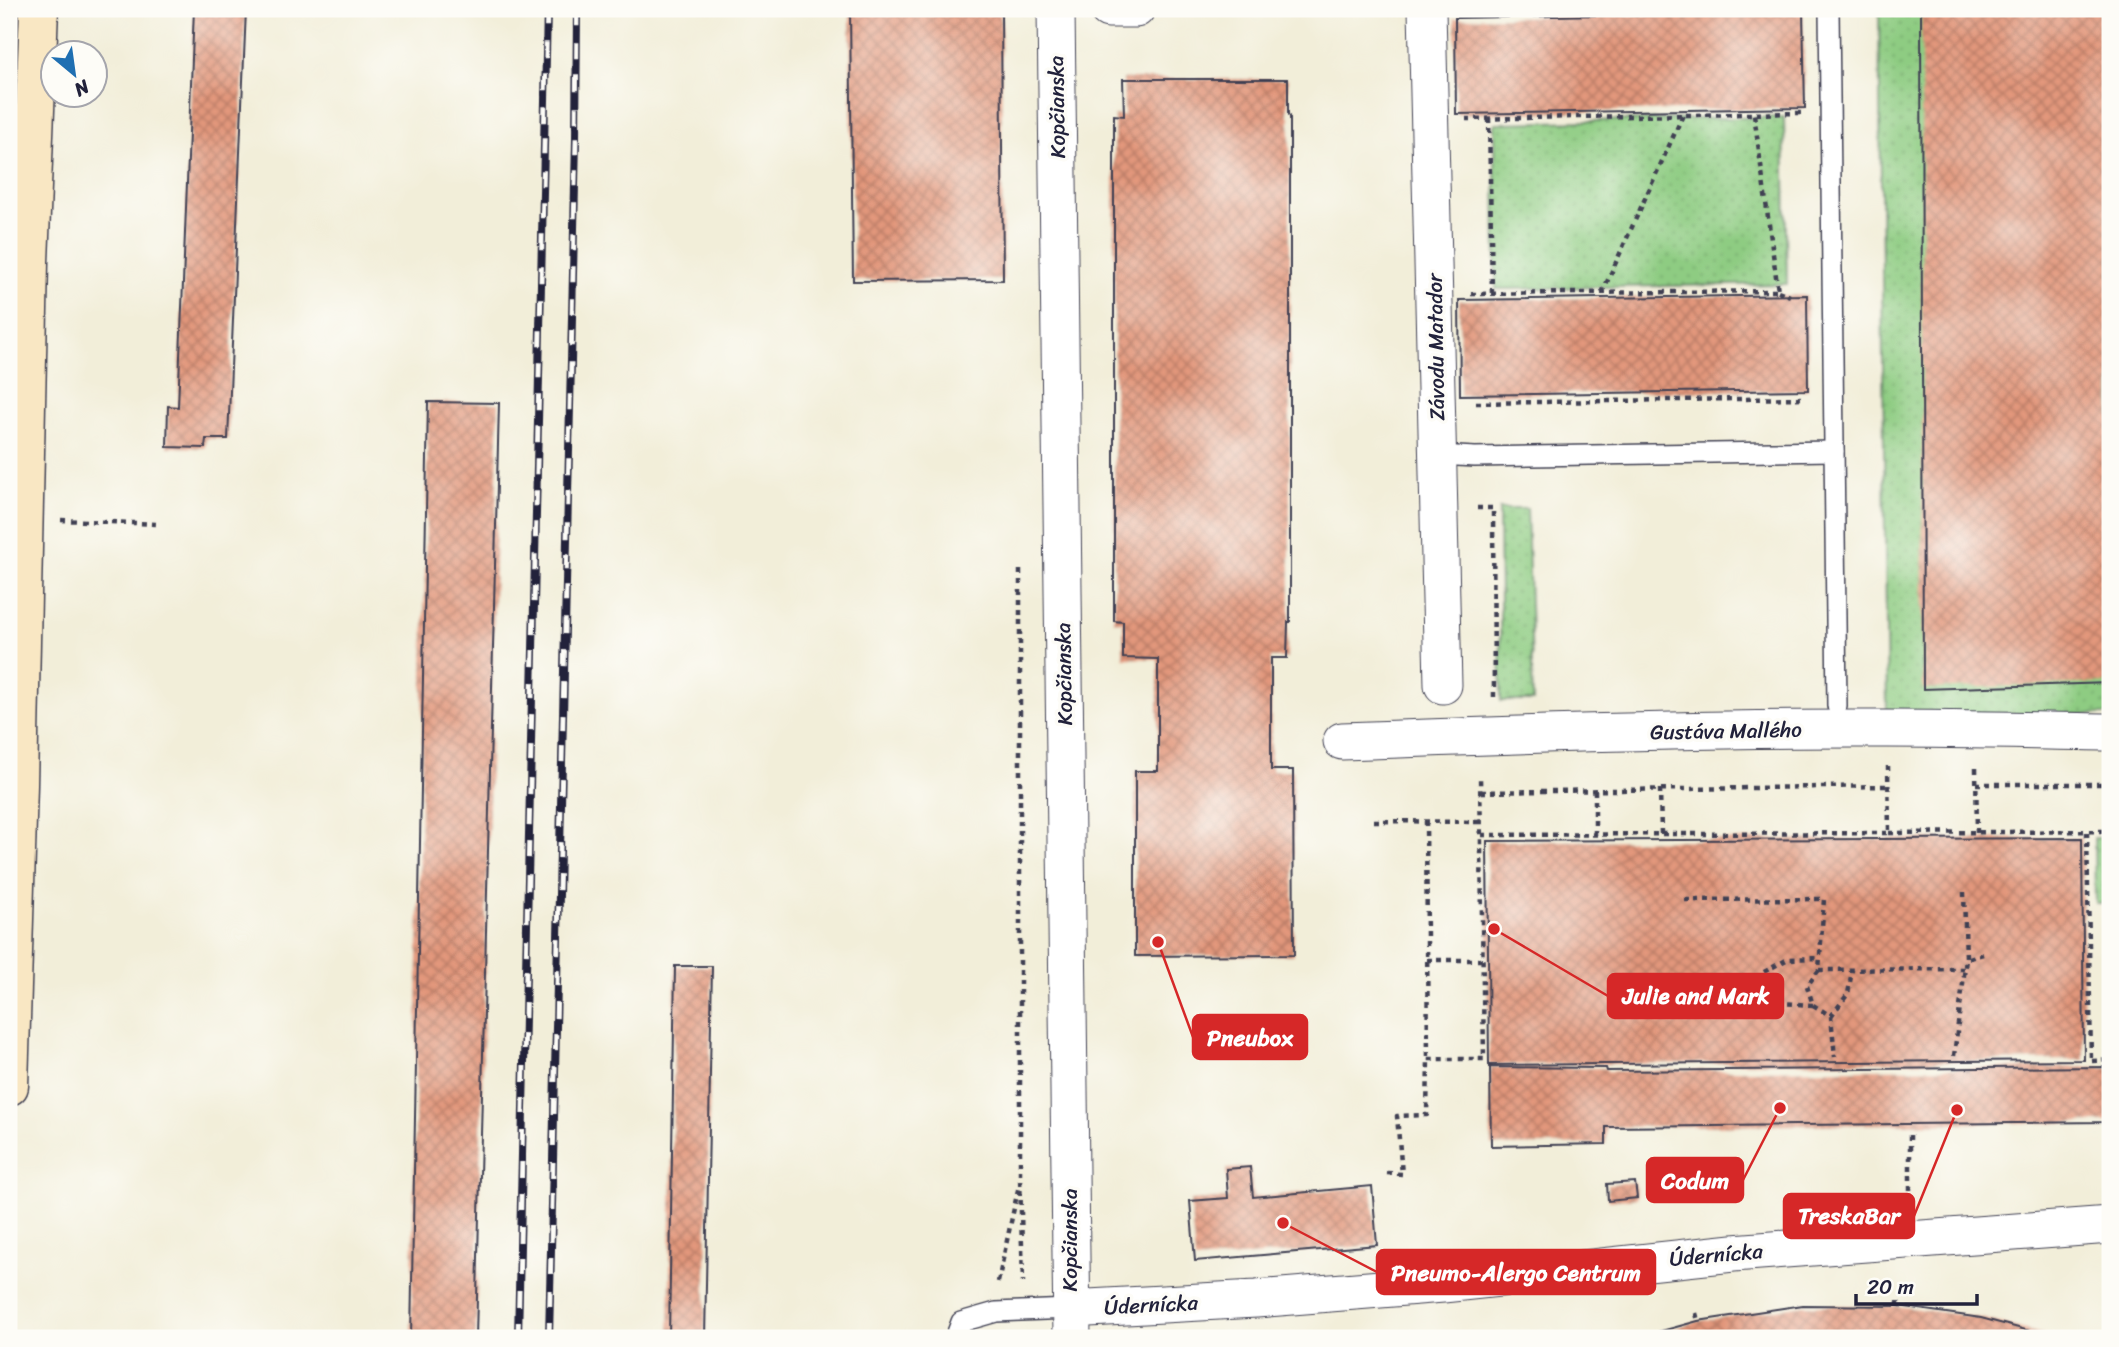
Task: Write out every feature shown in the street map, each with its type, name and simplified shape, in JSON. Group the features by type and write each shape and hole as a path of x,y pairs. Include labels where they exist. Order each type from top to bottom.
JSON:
{"main road":[{"path":"9,1086 19,736 21,156 39,9"}],"street":[{"name":"Kopčianska","path":"1056,9 1071,1324"},
{"path":"1108,9 1136,9"},
{"name":"Závodu Matador","path":"1427,9 1443,685"},
{"name":"Gustáva Mallého","path":"1342,741 1888,729 2110,732"},
{"name":"Údernícka","path":"1071,1324 1256,1300 1443,1284 1733,1253 2110,1225"}],"lane":[{"path":"1829,9 1837,706"},
{"path":"1439,455 1475,457 1834,452"},
{"path":"955,1338 961,1322 996,1312 1024,1313 1071,1324"}],"path":[{"path":"1459,9 1459,12 1681,9"},
{"path":"1775,9 1785,12"},
{"path":"1430,118 1830,113"},
{"path":"1754,114 1778,291"},
{"path":"1602,293 1684,115"},
{"path":"1489,118 1492,295"},
{"path":"1435,295 1778,291 1790,296"},
{"path":"1476,403 1834,397"},
{"path":"1428,1059 1484,1059 1480,736 1482,699 1494,698 1493,508 1474,508"},
{"path":"61,520 157,524"},
{"path":"1888,729 1889,833"},
{"path":"1975,731 1977,833"},
{"path":"1976,784 2110,784"},
{"path":"1481,792 1888,786"},
{"path":"1660,789 1661,834"},
{"path":"1595,790 1595,835"},
{"path":"1374,821 1482,822"},
{"path":"1387,1173 1402,1174 1397,1116 1427,1115 1426,821"},
{"path":"1482,835 2110,831"},
{"path":"2087,832 2091,1060 2110,1060"},
{"path":"1954,1056 1966,958 1964,892"},
{"path":"1685,900 1824,899 1819,970 1807,986 1813,1005"},
{"path":"1966,958 1983,954"},
{"path":"1820,958 1788,959 1762,973 1747,1000 1813,1005 1831,1016"},
{"path":"1427,960 1483,960"},
{"path":"1819,970 1965,969"},
{"path":"1835,1057 1831,1016 1848,994 1852,970"},
{"path":"1910,1130 1910,1202"},
{"path":"996,1312 998,1276 1020,1177 1024,1313"},
{"path":"1898,1296 1898,1306"},
{"path":"1696,1313 1698,1321"}],"green space":[{"path":"1879,9 2110,9 2110,714 1887,716"},
{"path":"1784,117 1787,284 1496,289 1495,123"},
{"path":"1499,509 1527,509 1533,701 1501,701"},
{"path":"2094,838 2110,838 2110,903 2095,903"}],"building":[{"path":"194,9 246,9 228,439 206,439 205,448 167,447 168,406 178,407"},
{"path":"850,9 1001,9 1003,280 853,281"},
{"path":"1921,9 2110,9 2110,683 1923,689"},
{"path":"1803,11 1805,108 1456,114 1455,18"},
{"path":"1123,79 1288,79 1290,622 1287,658 1271,658 1271,770 1293,770 1294,955 1135,956 1135,771 1158,771 1158,659 1123,658 1123,622 1114,621 1114,115 1124,116"},
{"path":"1807,295 1808,390 1460,395 1459,300"},
{"path":"428,402 499,403 476,1338 411,1338"},
{"path":"2082,838 2084,1060 1489,1065 1487,841"},
{"path":"675,966 712,966 705,1338 669,1338"},
{"path":"1490,1067 1606,1068 1607,1071 2110,1067 2110,1122 1606,1127 1606,1144 1491,1146"},
{"path":"1250,1167 1253,1197 1372,1186 1377,1245 1195,1261 1190,1201 1228,1198 1226,1169"},
{"path":"1635,1182 1637,1198 1608,1201 1607,1184"},
{"path":"1803,1305 1898,1306 1981,1318 2052,1337 1636,1338 1698,1321"}],"railway":[{"path":"518,1338 547,9"},
{"path":"549,1338 577,9"}],"place":[{"name":"Julie and Mark","path":"1494,929"},
{"name":"Pneubox","path":"1158,942"},
{"name":"Codum","path":"1780,1108"},
{"name":"TreskaBar","path":"1957,1110"},
{"name":"Pneumo-Alergo Centrum","path":"1283,1223"}]}
